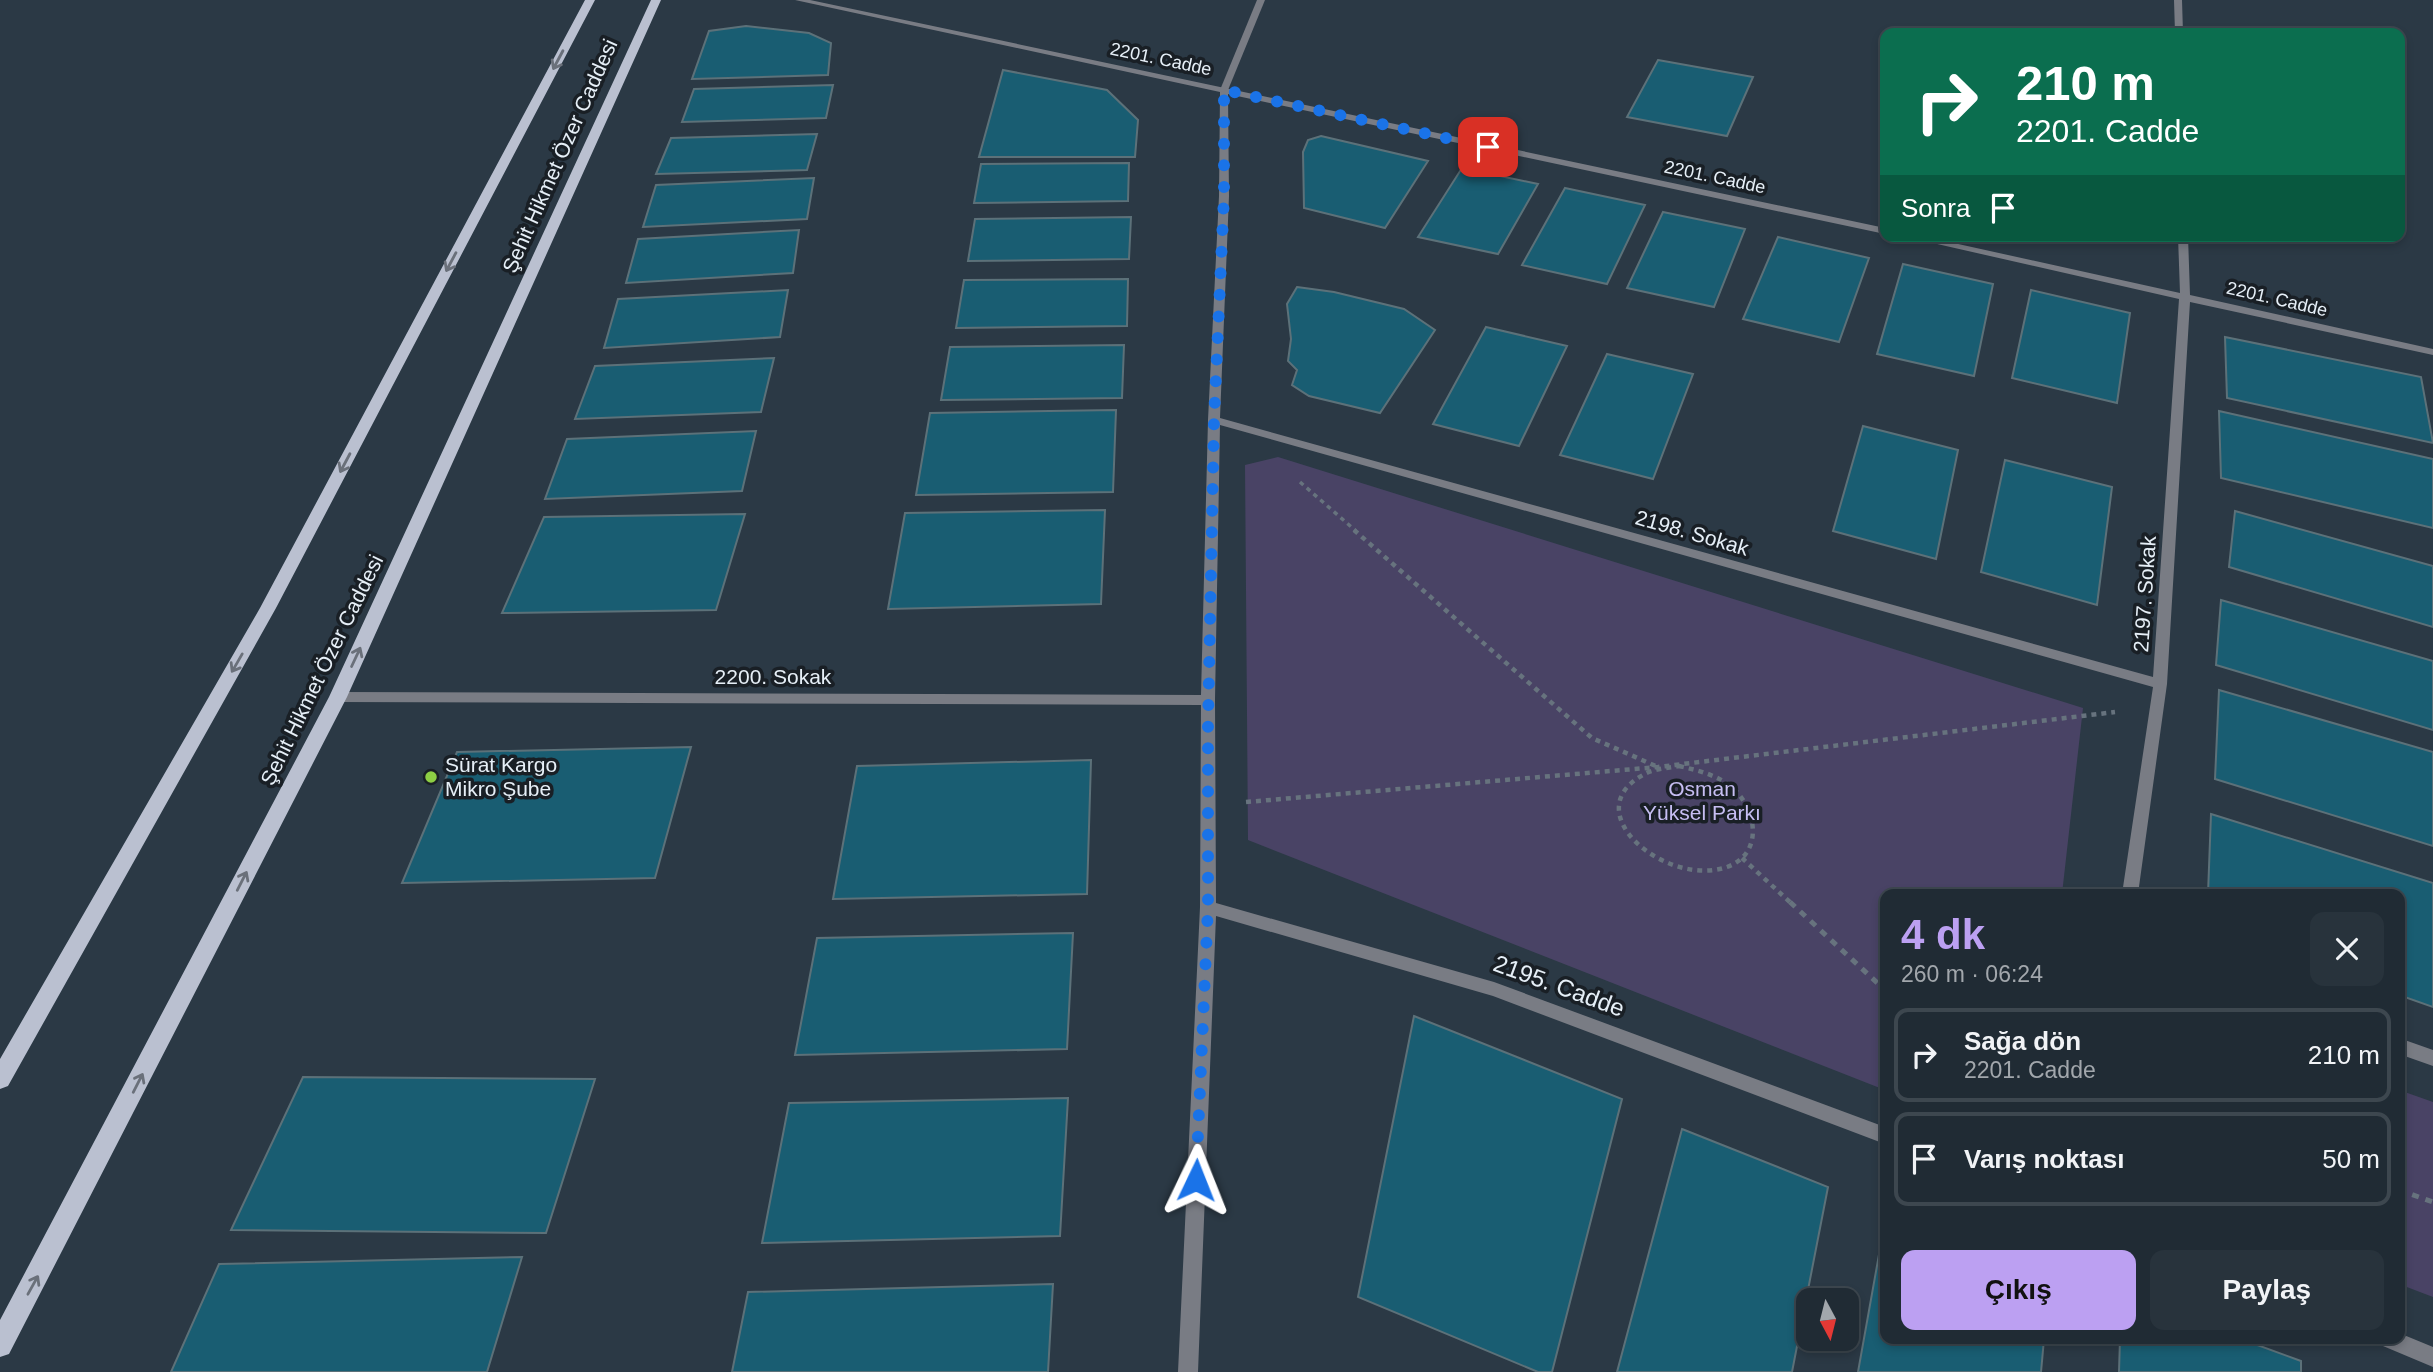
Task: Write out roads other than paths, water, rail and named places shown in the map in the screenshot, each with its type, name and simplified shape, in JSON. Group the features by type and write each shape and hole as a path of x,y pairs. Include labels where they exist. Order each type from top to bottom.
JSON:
{"main road":[{"name":"Şehit Hikmet Özer Caddesi","path":"0,1079 268,608 590,0"},
{"name":"Şehit Hikmet Özer Caddesi","path":"0,1345 338,697 656,0"}],"street":[{"name":"2201. Cadde","path":"799,0 1880,231"},
{"path":"1188,1372 1208,907 1208,700 1214,420 1224,196 1224,90 1261,0"},
{"path":"2178,0 2179,28"},
{"name":"2201. Cadde","path":"1935,242 2185,295 2433,352"},
{"name":"2197. Sokak","path":"2131,889 2160,684 2185,295 2183,242"},
{"name":"2198. Sokak","path":"1214,420 2160,684"},
{"name":"2200. Sokak","path":"338,697 1208,700"},
{"name":"2195. Cadde","path":"1208,907 1494,989 1880,1134"},
{"path":"2405,1048 2433,1058"},
{"path":"2402,1344 2433,1357"}],"place":[{"name":"Sürat Kargo Mikro Şube","path":"431,777"}],"park label":[{"name":"Osman Yüksel Parkı","path":"1702,801"}]}
